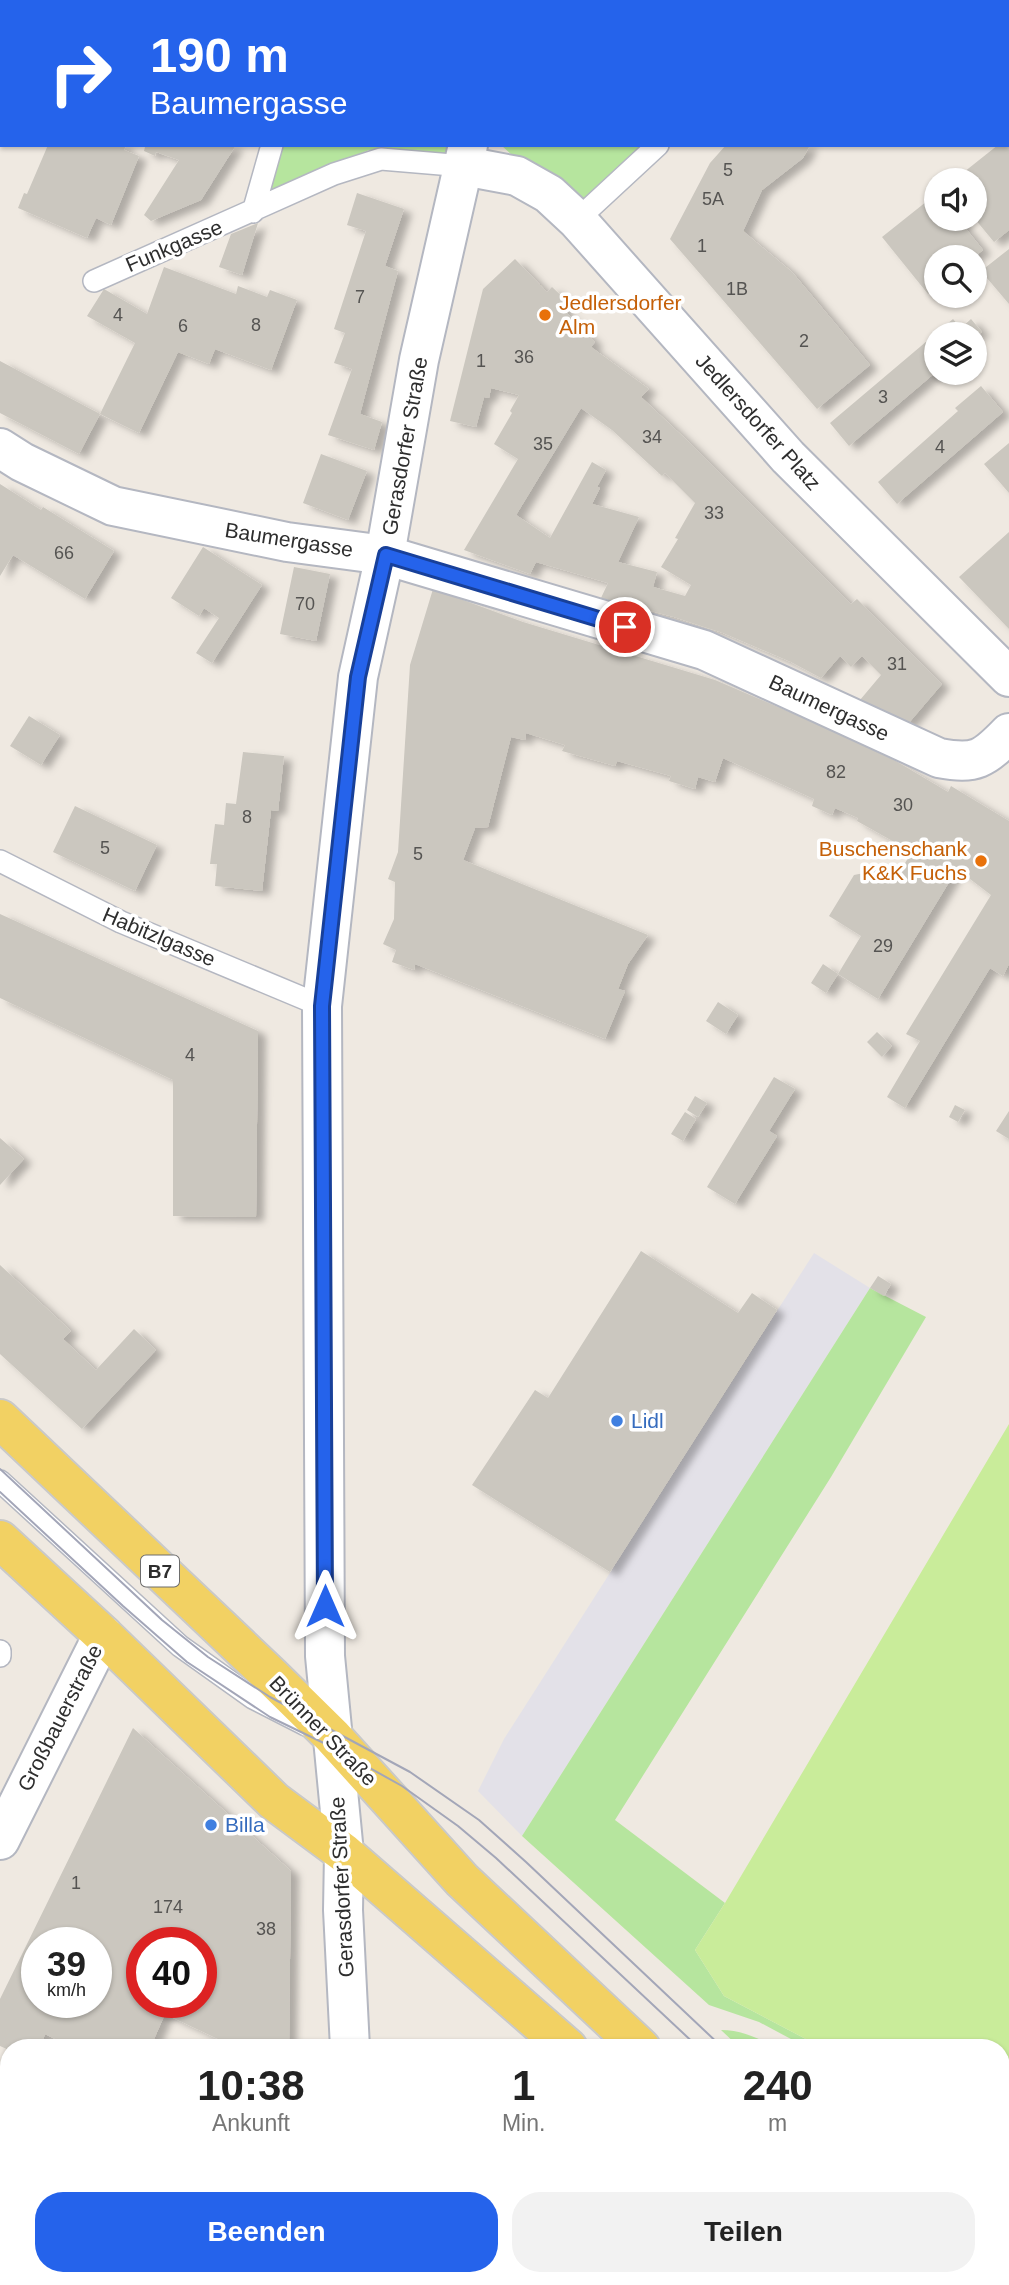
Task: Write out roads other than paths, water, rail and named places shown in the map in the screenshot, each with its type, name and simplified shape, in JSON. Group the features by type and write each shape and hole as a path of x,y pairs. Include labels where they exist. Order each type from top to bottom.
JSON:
{"main road":[{"name":"Brünner Straße","path":"0,1419 332,1736 462,1880 631,2039"},
{"path":"0,1540 103,1635 274,1801 344,1853 558,2039"}],"street":[{"name":"Jedlersdorfer Platz","path":"466,156 517,176 549,194 577,220 788,457 1009,677"},
{"name":"Gerasdorfer Straße","path":"350,2039 343,1910 344,1853 325,1656 322,1006 358,677 386,555 419,360 466,156"},
{"name":"Baumergasse","path":"0,448 22,462 113,506 287,542 386,555 704,650 939,758 964,762 988,754 1009,733"},
{"name":"Großbauerstraße","path":"0,1840 9,1797 103,1635"}],"lane":[{"path":"253,212 271,147"},
{"path":"577,220 656,147"},
{"name":"Funkgasse","path":"94,281 334,174 381,159 466,156"},
{"name":"Habitzlgasse","path":"0,861 121,922 322,1006"},
{"path":"0,1481 191,1655 253,1698 300,1723 332,1736"}],"tram line":[{"path":"0,1469 162,1620 208,1657 270,1697 410,1772 479,1820 713,2039"},
{"path":"0,1492 187,1662 270,1717 334,1748 402,1786 458,1826 496,1858 689,2039"}],"place":[{"name":"Jedlersdorfer Alm","path":"545,315"},
{"name":"Buschenschank K&K Fuchs","path":"981,861"},
{"name":"Lidl","path":"617,1421"},
{"name":"Billa","path":"211,1825"}]}
